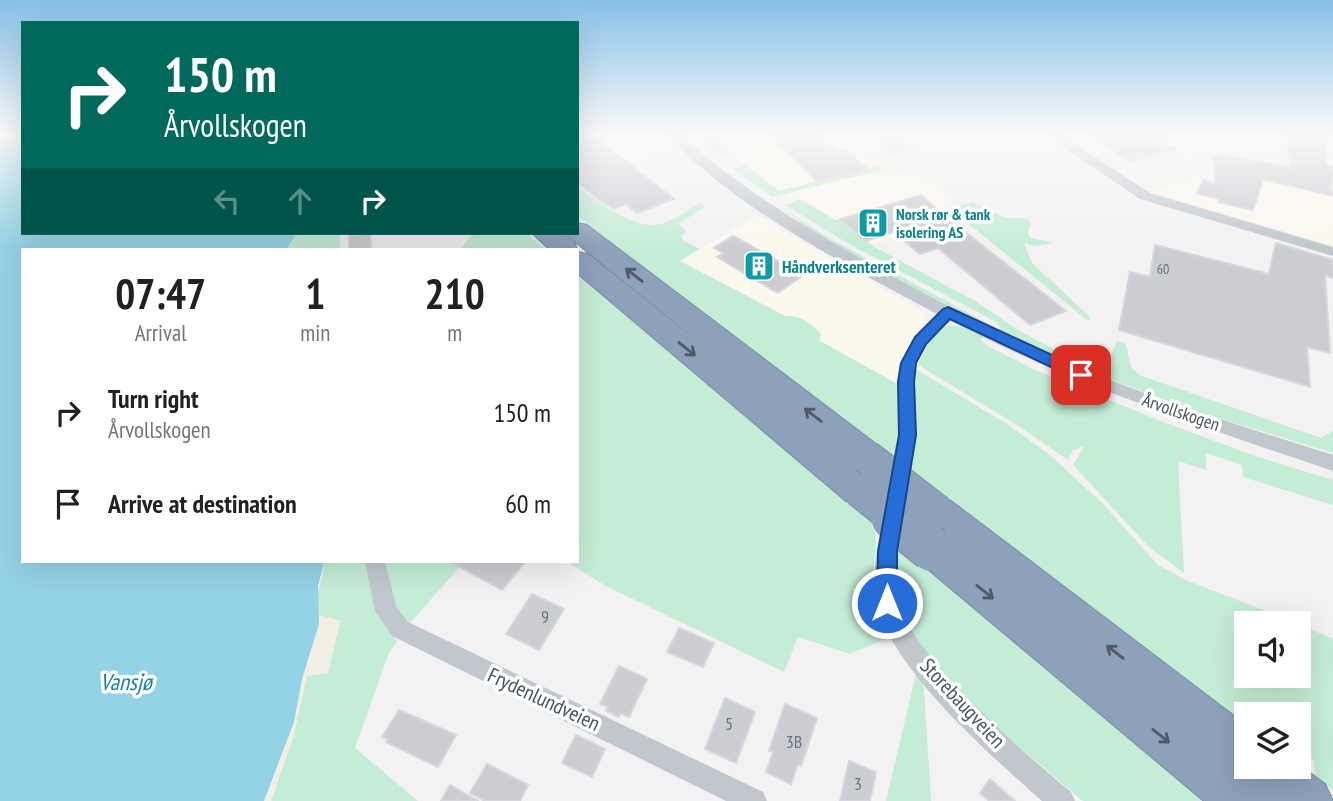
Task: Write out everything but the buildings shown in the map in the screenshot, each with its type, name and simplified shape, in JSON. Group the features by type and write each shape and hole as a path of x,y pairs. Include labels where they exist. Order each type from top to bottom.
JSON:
{"highway":[{"path":"579,232 863,474"},
{"path":"547,235 564,248"},
{"path":"579,261 935,531 1234,746"},
{"path":"935,531 1242,801"},
{"path":"1278,779 1308,801"}],"street":[{"name":"Årvollskogen","path":"722,172 763,205 818,240 948,312 1081,375 1171,409 1333,463"},
{"path":"1110,172 1145,195 1333,252"},
{"name":"Storebaugveien","path":"948,312 920,341 909,363 906,382 908,435 887,551 887,603 908,643 935,677 1052,798"},
{"name":"Frydenlundveien","path":"375,563 386,611 400,629 754,801"}],"shaded area":[{"path":"580,172 607,172 588,180"},
{"path":"755,172 900,172 919,175 954,201 943,206 958,218 871,245 808,202 792,200"},
{"path":"1205,172 1293,188 1292,172 1333,172 1333,246 1152,192"},
{"path":"757,215 923,312 926,318 898,367 896,383 820,341 791,315 786,316 680,261"}],"green space":[{"path":"739,172 755,172 779,191 853,172 872,172 772,197"},
{"path":"579,188 617,213 651,225 671,220 700,203 705,207 678,224 686,231 681,236 683,240 699,249 680,261 785,316 805,321 821,334 820,341 901,386 901,427 896,461 579,217"},
{"path":"799,199 836,220 841,219 874,247 975,301 1018,330 1068,357 1063,360 999,331 1001,327 996,322 849,244 785,205"},
{"path":"972,202 996,214 1028,220 1031,222 1028,233 1030,238 1055,243 1033,246 1024,243 1031,262 1090,317 1088,321 953,211 952,208"},
{"path":"783,209 829,238 991,325 990,327 899,281 808,228"},
{"path":"290,235 340,235 340,248 287,248 291,243"},
{"path":"472,235 528,235 545,248 461,248"},
{"path":"579,277 871,522 876,538 872,598 890,637 850,654 798,637 784,672 606,586 569,563 579,563"},
{"path":"946,325 963,327 983,337 981,340 986,345 1033,369 1158,420 1261,458 1333,480 1333,505 1243,477 1242,465 1206,453 1206,470 1178,461 1184,573 1149,547 1073,465 1084,446 1073,450 1068,460 1019,426 918,365 927,344"},
{"path":"1117,341 1126,344 1131,367 1139,375 1321,438 1333,431 1333,453 1195,411 1109,379 1104,372"},
{"path":"915,369 1007,424 1050,455 1102,503 1158,565 1188,581 1266,611 1234,611 1234,688 1311,688 1311,629 1333,639 1333,790 1315,776 1314,760 1311,758 1311,702 1234,702 1234,715 909,470"},
{"path":"895,541 1209,801 1083,801 980,714 917,644 894,605"},
{"path":"324,563 366,563 377,603 397,641 388,655 355,748 418,801 271,801 293,738 307,675 328,673 340,621 319,615 317,602"},
{"path":"382,563 463,563 409,624 390,596"},
{"path":"916,674 922,681 924,690 931,801 886,801"}],"sand":[{"path":"319,615 340,621 328,673 307,676 293,738 271,801 264,801 294,722 301,679"}],"water":[{"name":"Vansjø","path":"0,172 21,172 21,235 295,236 287,248 21,248 21,563 324,563 318,586 319,624 302,679 294,722 264,801 0,801"}],"place":[{"name":"Norsk rør & tank isolering AS","path":"873,223"},
{"name":"Håndverksenteret","path":"759,266"}],"route":[{"path":"887,603 887,551 908,435 906,382 909,363 920,341 948,312 1081,375"}]}
